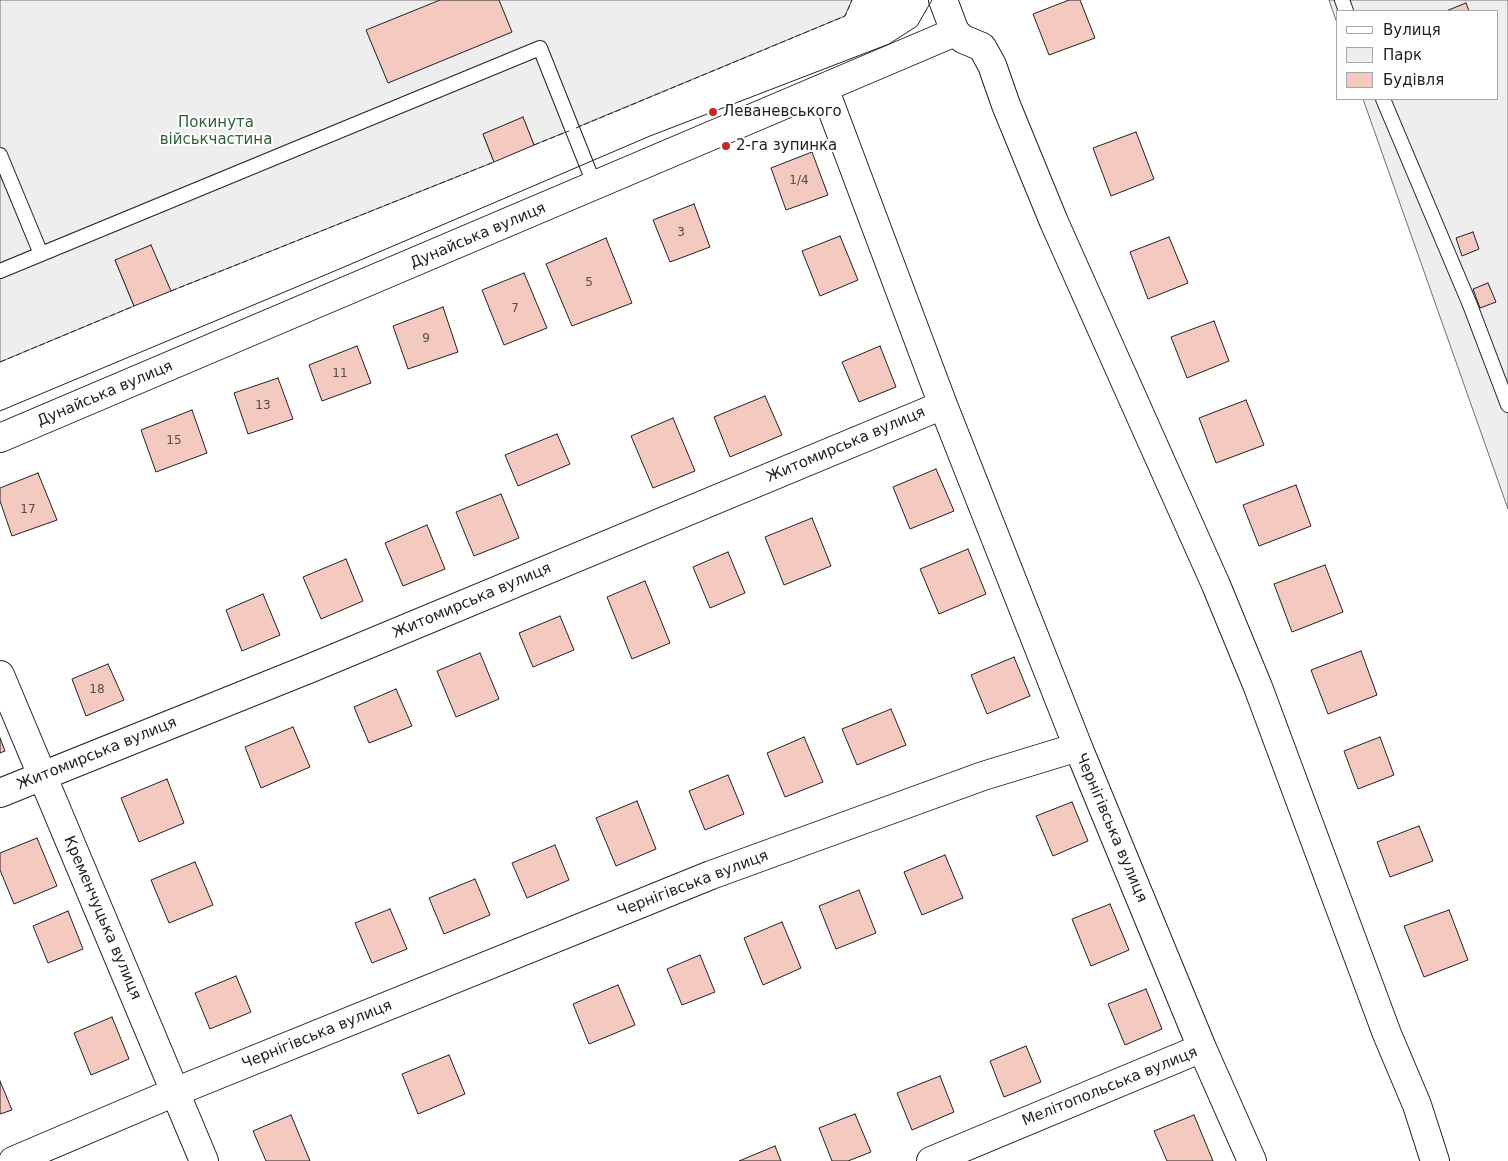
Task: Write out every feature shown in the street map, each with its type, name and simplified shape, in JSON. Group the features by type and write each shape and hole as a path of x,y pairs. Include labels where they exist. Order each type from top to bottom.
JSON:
{"street":[{"path":"942,0 955,32 963,39 982,47 992,65 1006,105 1054,222 1216,585 1261,696 1384,1025 1417,1105 1435,1161"},
{"name":"Дунайська вулиця","path":"0,438 955,32"},
{"path":"824,88 943,405 1078,747"},
{"name":"Житомирська вулиця","path":"0,793 311,668 943,405"},
{"name":"Кременчуцька вулиця","path":"0,675 204,1161"},
{"name":"Чернігівська вулиця","path":"13,1161 175,1092 711,875 983,776 1078,747 1202,1048"},
{"name":"Мелітопольська вулиця","path":"930,1161 1202,1048 1252,1161"}],"lane":[{"path":"0,271 540,48 595,186"},
{"path":"1383,100 1470,305 1508,405"},
{"path":"0,155 42,254"}],"green space":[{"name":"Покинута військчастина","path":"0,0 852,0 845,16 534,145 523,118 483,134 494,162 171,291 115,260 134,306 0,362"},
{"path":"1329,0 1508,0 1508,509 1363,100 1498,100 1498,10 1336,10 1336,20"}],"building":[{"path":"440,0 499,0 512,32 388,83 366,30"},
{"path":"1069,0 1080,0 1095,38 1049,55 1033,14"},
{"path":"1466,3 1469,10 1448,10"},
{"path":"523,117 534,145 494,162 483,134"},
{"path":"1136,132 1154,179 1111,196 1093,148"},
{"path":"812,152 828,195 786,210 771,168"},
{"path":"694,204 710,247 670,262 653,220"},
{"path":"1473,232 1479,249 1462,256 1456,238"},
{"path":"840,236 858,280 820,296 802,251"},
{"path":"1169,237 1188,283 1148,299 1130,252"},
{"path":"606,238 632,303 572,326 546,264"},
{"path":"151,245 171,291 134,306 115,260"},
{"path":"524,273 547,328 504,345 482,290"},
{"path":"1488,283 1496,302 1480,308 1473,289"},
{"path":"443,307 458,352 408,369 393,326"},
{"path":"1214,321 1229,361 1187,378 1171,337"},
{"path":"357,346 371,383 322,401 309,365"},
{"path":"880,346 896,387 859,402 842,362"},
{"path":"278,378 293,419 248,434 234,393"},
{"path":"765,396 782,435 730,457 714,417"},
{"path":"1246,400 1264,445 1216,463 1199,418"},
{"path":"192,410 207,453 156,472 141,430"},
{"path":"673,418 695,471 653,488 631,436"},
{"path":"557,434 570,464 518,486 505,455"},
{"path":"936,469 954,511 910,529 893,487"},
{"path":"38,473 57,520 12,536 0,501 0,488"},
{"path":"1296,485 1311,526 1259,546 1243,505"},
{"path":"501,494 519,538 474,556 456,512"},
{"path":"812,518 831,566 784,585 765,537"},
{"path":"427,525 445,569 403,586 385,543"},
{"path":"968,549 986,594 939,614 920,569"},
{"path":"728,552 745,593 710,608 693,567"},
{"path":"346,559 363,601 321,619 303,577"},
{"path":"1325,565 1343,612 1292,632 1274,584"},
{"path":"645,581 670,643 632,659 607,597"},
{"path":"263,594 280,635 242,651 226,610"},
{"path":"560,616 574,650 533,667 519,633"},
{"path":"1361,651 1377,695 1328,714 1311,670"},
{"path":"480,653 499,699 456,717 437,671"},
{"path":"1014,657 1030,696 987,714 971,675"},
{"path":"108,664 124,700 86,716 72,679"},
{"path":"396,689 412,726 369,743 354,707"},
{"path":"891,709 906,745 857,765 842,729"},
{"path":"293,727 310,767 261,788 245,747"},
{"path":"804,737 823,782 785,797 767,753"},
{"path":"1380,737 1394,775 1358,789 1344,751"},
{"path":"0,738 5,751 0,753"},
{"path":"728,775 744,814 705,830 689,791"},
{"path":"167,779 184,823 139,842 121,798"},
{"path":"637,801 656,849 616,866 596,818"},
{"path":"1072,802 1088,841 1053,856 1036,816"},
{"path":"1419,826 1433,861 1390,877 1377,842"},
{"path":"37,838 57,886 14,904 0,870 0,853"},
{"path":"555,845 569,880 527,898 512,863"},
{"path":"945,855 963,898 922,915 904,872"},
{"path":"195,862 213,905 169,923 151,880"},
{"path":"475,879 490,915 444,934 429,898"},
{"path":"859,890 876,933 836,949 819,906"},
{"path":"1110,904 1129,950 1091,966 1072,919"},
{"path":"390,909 407,949 372,963 355,923"},
{"path":"1449,910 1468,960 1424,977 1404,926"},
{"path":"68,911 83,949 48,963 33,926"},
{"path":"782,922 801,968 763,985 744,938"},
{"path":"700,955 715,992 682,1005 667,969"},
{"path":"236,976 251,1012 210,1029 195,993"},
{"path":"618,985 635,1025 589,1044 573,1004"},
{"path":"1146,989 1162,1029 1125,1045 1108,1004"},
{"path":"112,1017 129,1059 91,1075 74,1033"},
{"path":"1026,1046 1041,1082 1004,1097 990,1061"},
{"path":"449,1055 465,1094 418,1114 402,1074"},
{"path":"940,1076 954,1112 912,1130 897,1093"},
{"path":"0,1081 12,1110 0,1114"},
{"path":"855,1114 871,1152 848,1161 832,1161 819,1128"},
{"path":"291,1115 310,1161 266,1161 253,1131"},
{"path":"1194,1115 1213,1161 1167,1161 1154,1131"},
{"path":"775,1146 781,1161 739,1161"}],"tram line":[{"path":"0,411 650,136 889,44 917,26 932,0"}],"fence":[{"path":"576,128 845,16 852,0"},
{"path":"534,145 569,131"},
{"path":"171,291 494,162"},
{"path":"0,362 134,306"}],"place":[{"name":"Леваневського","path":"713,112"},
{"name":"2-га зупинка","path":"726,146"}]}
